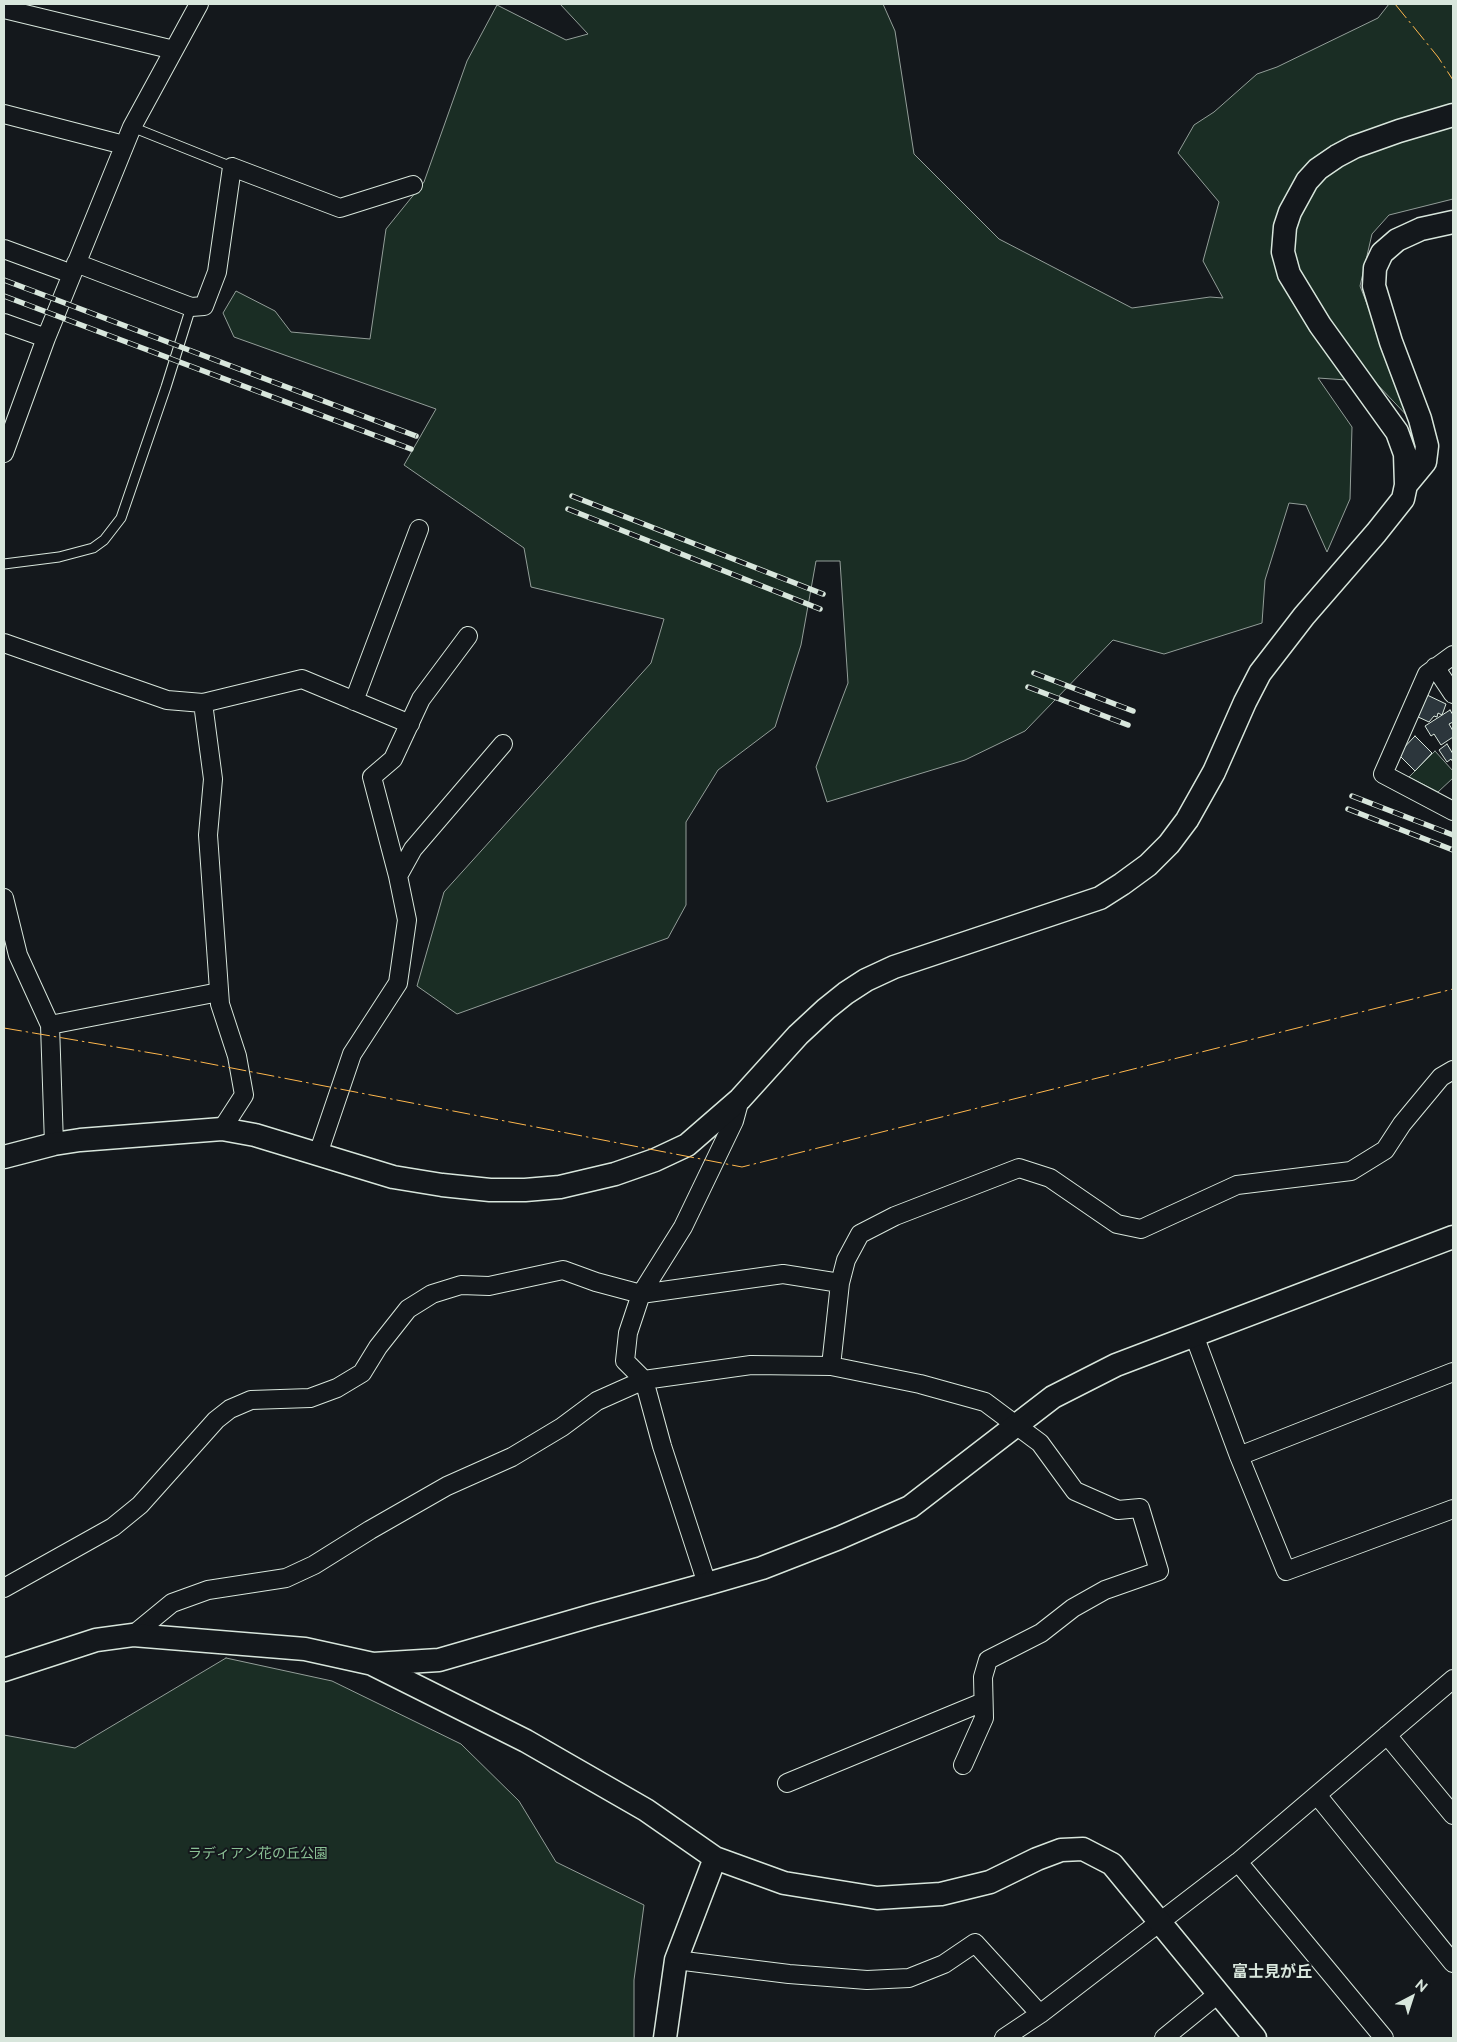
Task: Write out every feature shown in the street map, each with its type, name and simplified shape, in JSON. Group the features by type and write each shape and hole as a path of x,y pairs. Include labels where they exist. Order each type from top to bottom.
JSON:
{"street":[{"path":"4,453 46,338 124,145 199,4"},
{"path":"4,9 174,50"},
{"path":"4,114 124,145"},
{"path":"4,1157 54,1144 135,1135 222,1129 255,1135 393,1177 442,1185 508,1190 560,1187 615,1174 655,1160 687,1145 740,1100 798,1035 846,993 866,980 894,967 1014,929 1100,898 1148,865 1187,820 1214,772 1260,673 1304,616 1376,534 1403,498 1406,485 1405,454 1397,432 1320,325 1289,274 1283,252 1284,227 1290,212 1307,181 1318,168 1354,147 1453,115"},
{"path":"4,249 74,269 190,307 204,306 217,272 232,167 340,208 413,185"},
{"path":"1406,485 1425,462 1427,446 1420,419 1391,342 1374,286 1375,268 1382,253 1397,240 1421,229 1453,222"},
{"path":"4,323 46,338"},
{"path":"354,701 419,529"},
{"path":"318,1154 352,1054 398,983 407,920 398,876 372,776 393,759 421,699 468,636"},
{"path":"4,643 167,700 203,703 302,680 410,724"},
{"path":"1453,655 1426,674 1383,774 1453,811"},
{"path":"1435,667 1453,694"},
{"path":"203,703 213,779 208,834 220,1004 237,1056 244,1095 222,1129"},
{"path":"398,876 413,849 503,744"},
{"path":"4,898 18,955 50,1025 54,1144"},
{"path":"50,1025 219,992"},
{"path":"831,1366 840,1283 846,1260 860,1234 895,1216 1019,1168 1050,1178 1117,1224 1141,1229 1237,1185 1351,1170 1385,1150 1402,1124 1441,1077 1453,1070"},
{"path":"708,1584 662,1446 644,1380 624,1361 628,1333 641,1294 683,1227 734,1121 740,1100"},
{"path":"373,1664 439,1660 762,1568 840,1538 910,1507 1053,1397 1116,1365 1453,1237"},
{"path":"4,1588 113,1527 140,1505 216,1420 230,1409 251,1400 310,1398 337,1388 362,1373 378,1347 408,1309 432,1294 461,1285 489,1286 563,1270 596,1282 641,1294 783,1274 840,1283"},
{"path":"1194,1335 1239,1456 1286,1571 1453,1509"},
{"path":"133,1635 172,1603 208,1590 286,1578 314,1565 447,1486 512,1457 562,1427 597,1401 644,1380 751,1365 831,1366 920,1384 986,1402 1040,1443 1075,1491 1118,1510 1140,1508 1159,1571 1105,1590 1073,1608 1041,1633 988,1660 982,1677 984,1718 963,1765"},
{"path":"1239,1456 1453,1372"},
{"path":"4,1670 96,1640 133,1635 304,1649 373,1664 535,1746 646,1810 715,1858 784,1883 877,1898 941,1894 990,1882 1037,1859 1062,1850 1083,1849 1112,1864 1255,2038"},
{"path":"1004,2038 1040,2014 1238,1862 1453,1679"},
{"path":"787,1783 983,1702"},
{"path":"1386,1735 1453,1815"},
{"path":"1317,1795 1453,1963"},
{"path":"665,2038 676,1960 715,1858"},
{"path":"1238,1862 1384,2038"},
{"path":"676,1960 789,1974 875,1980 909,1978 944,1964 975,1943 1040,2014"},
{"path":"1164,2038 1218,1994"}],"lane":[{"path":"132,127 232,167"},
{"path":"4,564 59,557 94,548 104,540 121,518 166,387 190,307"}],"green space":[{"path":"560,4 883,4 895,31 914,154 999,239 1132,308 1210,297 1223,298 1203,261 1219,202 1178,153 1194,125 1214,112 1257,74 1277,67 1378,18 1389,4 1453,4 1453,199 1389,215 1372,234 1360,286 1413,422 1375,382 1318,378 1352,427 1350,499 1327,552 1306,505 1289,503 1265,580 1262,623 1164,654 1113,640 1025,731 965,760 827,802 816,767 848,683 840,561 816,561 801,645 775,727 718,770 686,822 686,905 668,938 457,1014 417,986 444,892 651,663 664,619 531,587 524,548 404,465 436,409 234,337 223,313 236,291 275,311 291,332 370,339 386,229 424,182 467,61 497,5 566,40 588,34"},
{"path":"1435,751 1453,771 1453,778 1438,792 1409,777"},
{"name":"ラディアン花の丘公園","path":"226,1658 332,1681 461,1744 519,1801 556,1862 644,1905 634,1980 634,2038 4,2038 4,1735 75,1748"}],"building":[{"path":"1425,694 1446,704 1442,715 1438,713 1437,717 1434,716 1429,722 1416,716"},
{"path":"1450,710 1453,715 1453,722 1449,724 1453,731 1453,737 1441,745 1434,734 1431,736 1425,726"},
{"path":"1415,736 1432,753 1415,771 1398,754"},
{"path":"1447,744 1453,754 1453,762 1451,759 1447,762 1439,750"}],"railway":[{"path":"4,280 416,436"},
{"path":"4,296 411,449"},
{"path":"572,496 823,594"},
{"path":"568,509 820,609"},
{"path":"1034,673 1133,711"},
{"path":"1028,687 1128,725"},
{"path":"1352,796 1453,835"},
{"path":"1348,809 1453,850"}],"power":[{"path":"1395,4 1438,57 1453,80"},
{"path":"4,1028 175,1057 742,1167 1453,989"}],"district":[{"name":"富士見が丘","path":"1272,1972"}]}
